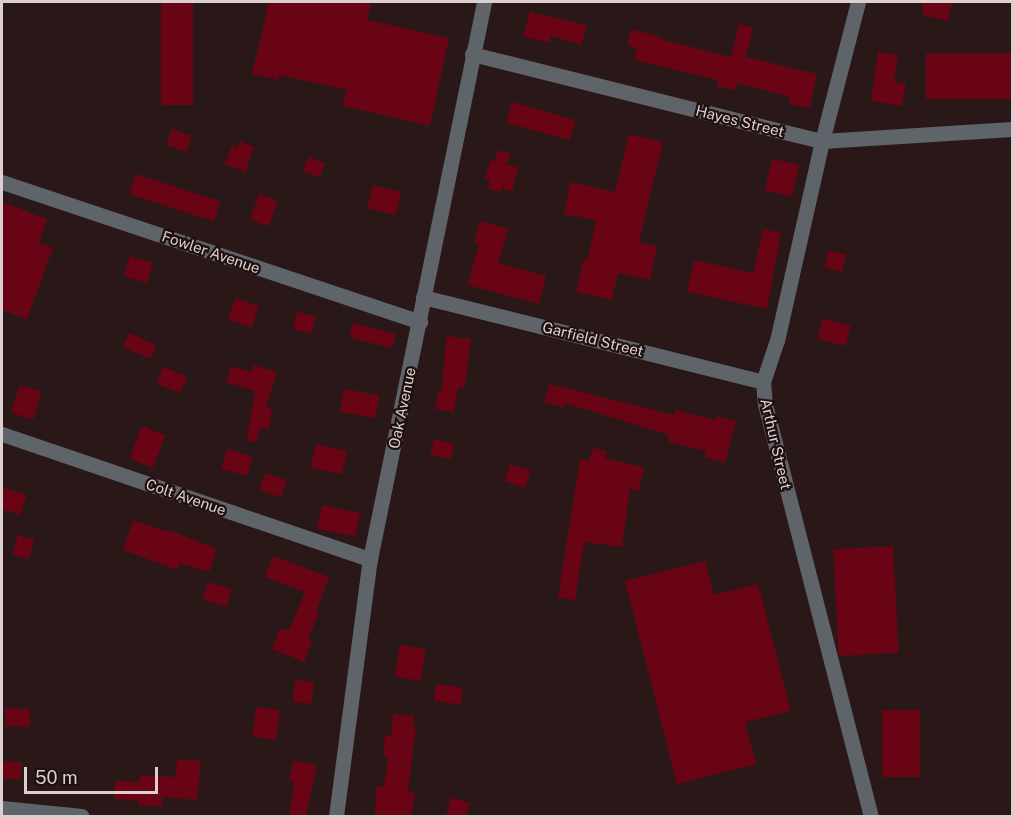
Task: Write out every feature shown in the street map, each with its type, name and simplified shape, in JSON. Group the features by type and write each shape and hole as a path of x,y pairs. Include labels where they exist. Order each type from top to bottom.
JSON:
{"street":[{"name":"Oak Avenue","path":"336,816 370,559 484,2"},
{"name":"Arthur Street","path":"858,2 822,141 777,340 763,382 765,404 871,816"},
{"name":"Hayes Street","path":"472,54 822,141 1012,129"},
{"name":"Fowler Avenue","path":"2,182 420,322"},
{"name":"Garfield Street","path":"423,297 763,382"},
{"name":"Colt Avenue","path":"2,434 370,559"},
{"path":"2,808 82,816"}],"building":[{"path":"161,2 193,2 193,105 161,105"},
{"path":"269,2 371,2 367,20 449,38 430,126 343,106 347,90 279,75 278,80 252,74"},
{"path":"923,2 952,2 948,21 923,15"},
{"path":"530,12 587,25 581,45 551,36 549,43 523,36"},
{"path":"739,24 753,28 746,57 817,74 810,108 789,104 790,97 737,83 736,90 716,86 718,80 634,60 637,48 627,45 631,29 663,38 663,40 731,57"},
{"path":"878,52 898,55 894,82 906,84 902,106 871,101"},
{"path":"926,53 1012,53 1012,99 926,99"},
{"path":"512,102 575,120 570,140 506,122"},
{"path":"172,129 192,136 186,152 166,145"},
{"path":"629,134 663,142 639,242 657,246 650,280 618,273 612,300 576,292 584,258 588,259 596,220 564,214 570,182 615,192"},
{"path":"240,141 254,147 245,172 225,164 232,146 237,148"},
{"path":"498,150 510,153 507,165 518,167 512,191 502,188 501,192 488,189 490,180 485,179 490,160 495,162"},
{"path":"308,157 325,163 320,177 303,171"},
{"path":"772,159 799,165 792,196 765,190"},
{"path":"136,174 221,202 214,221 130,194"},
{"path":"373,185 401,192 395,215 367,208"},
{"path":"259,194 278,201 269,226 250,219"},
{"path":"2,202 47,219 39,243 53,248 27,319 2,310"},
{"path":"480,221 508,229 498,263 546,276 539,304 468,285 479,243 474,242"},
{"path":"763,229 781,233 767,309 687,292 694,260 753,273"},
{"path":"829,250 846,255 841,272 824,267"},
{"path":"130,256 153,263 147,283 124,276"},
{"path":"235,298 259,306 252,328 228,320"},
{"path":"297,312 316,316 312,334 293,330"},
{"path":"823,318 851,326 845,346 817,338"},
{"path":"353,323 396,334 392,348 349,338"},
{"path":"129,333 156,345 150,359 123,347"},
{"path":"447,336 471,339 465,388 458,387 454,412 435,409 438,393 441,393"},
{"path":"254,365 277,372 266,407 272,408 269,429 260,428 256,442 247,440 255,391 226,382 231,366 252,372"},
{"path":"163,367 187,376 181,393 157,384"},
{"path":"550,384 674,415 675,410 715,420 716,416 736,421 725,463 705,457 706,451 668,442 669,435 565,403 564,408 544,402"},
{"path":"20,385 42,392 33,420 11,413"},
{"path":"344,389 379,395 375,418 340,412"},
{"path":"142,426 165,435 153,468 129,459"},
{"path":"434,439 454,444 451,460 430,455"},
{"path":"316,444 347,451 342,475 311,467"},
{"path":"593,448 606,451 605,458 644,467 639,491 630,489 622,547 584,542 575,600 558,597 580,459 589,461"},
{"path":"227,449 253,457 247,476 221,468"},
{"path":"510,464 531,471 525,488 504,481"},
{"path":"265,473 287,480 281,497 259,490"},
{"path":"2,487 27,495 20,515 2,509"},
{"path":"322,505 360,513 355,537 317,528"},
{"path":"133,520 168,532 169,530 217,549 209,572 180,563 177,570 123,550"},
{"path":"18,535 34,540 28,559 12,554"},
{"path":"893,546 899,653 839,656 833,549"},
{"path":"273,556 329,577 316,612 319,613 308,639 312,641 304,662 272,649 280,628 289,631 305,592 265,577"},
{"path":"705,561 714,595 758,584 791,711 745,722 756,764 677,784 625,581"},
{"path":"208,582 232,590 226,607 202,599"},
{"path":"400,645 426,649 421,681 395,677"},
{"path":"295,680 314,682 312,704 293,702"},
{"path":"436,684 463,688 460,705 434,701"},
{"path":"256,707 280,710 276,740 252,737"},
{"path":"6,708 30,709 29,727 5,726"},
{"path":"882,710 920,710 920,777 882,777"},
{"path":"393,714 414,716 413,726 416,726 408,792 415,793 411,816 375,816 376,786 384,787 388,758 383,757 385,735 391,736"},
{"path":"177,759 201,761 197,800 162,797 162,807 138,805 139,801 114,799 115,781 140,782 140,775 176,777"},
{"path":"2,761 22,762 20,780 2,778"},
{"path":"293,761 317,765 306,816 289,816 294,782 289,781"},
{"path":"451,797 470,803 466,816 446,816"}]}
